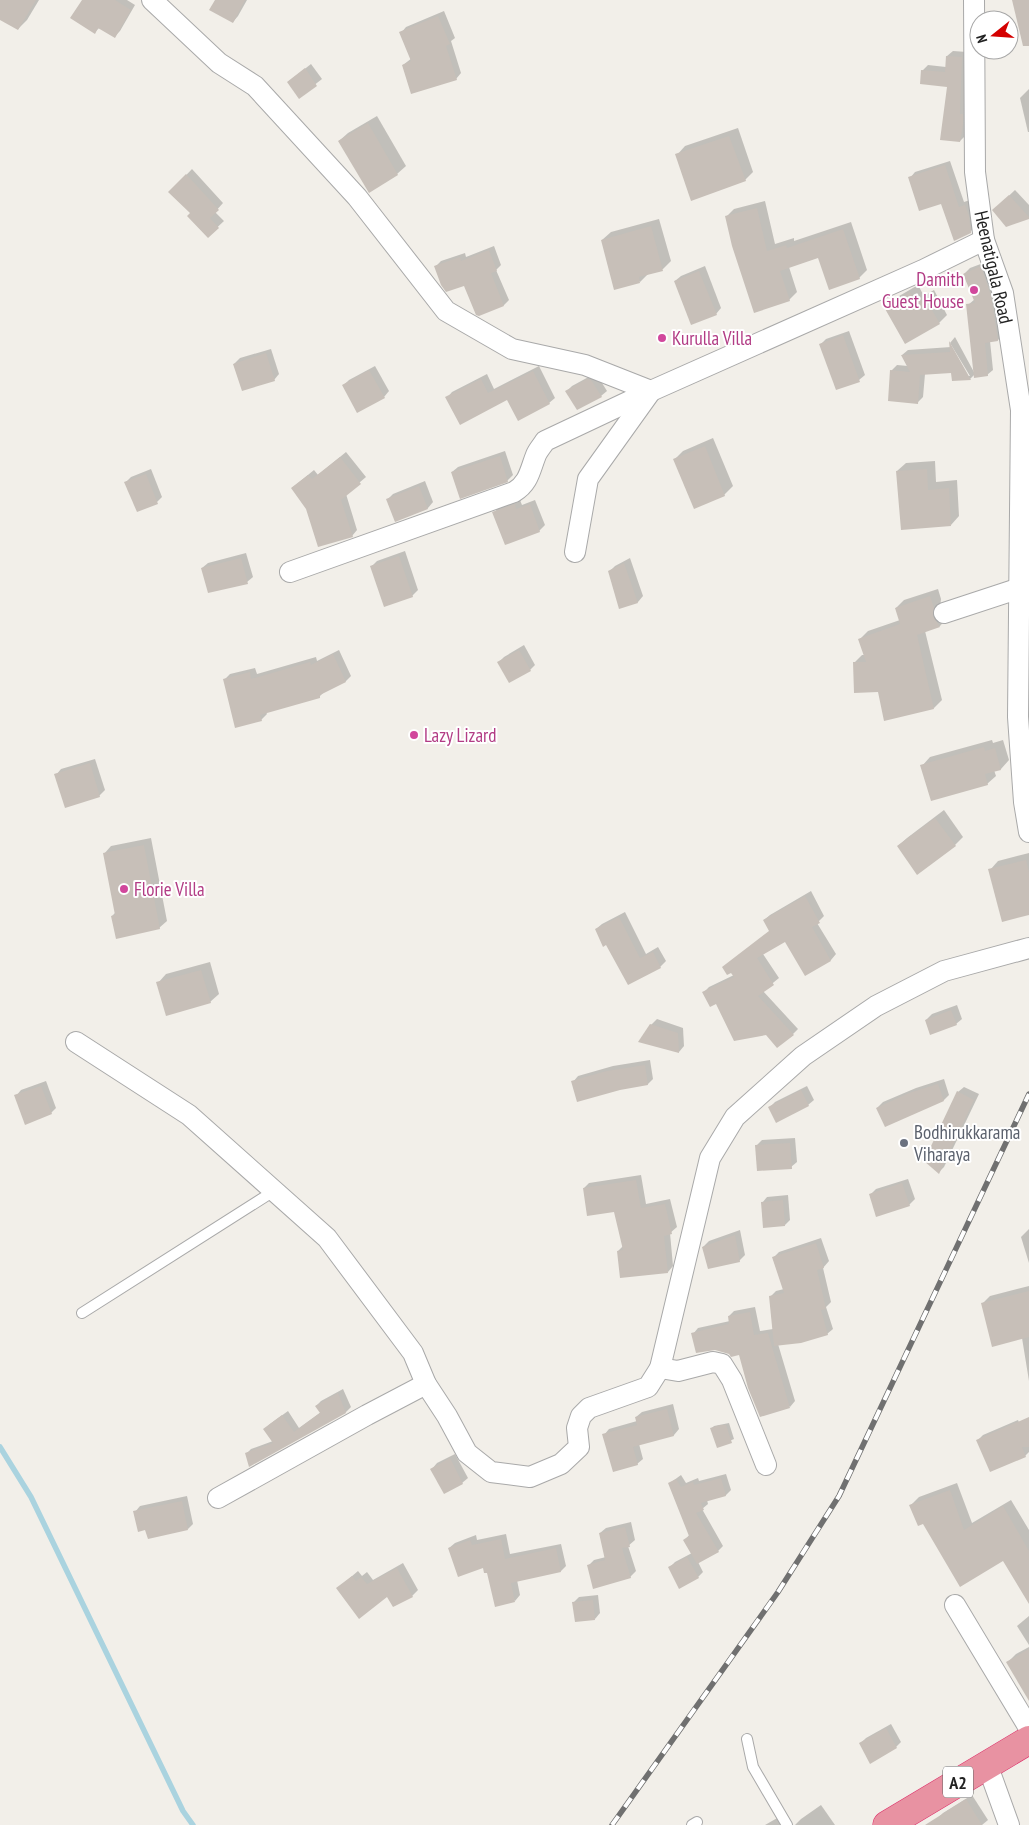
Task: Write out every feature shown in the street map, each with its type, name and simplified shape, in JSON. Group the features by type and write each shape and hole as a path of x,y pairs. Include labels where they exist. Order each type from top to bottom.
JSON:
{"highway":[{"name":"A2","path":"889,1825 1029,1740"}],"street":[{"path":"152,0 219,63 255,86 357,197 446,311 512,349 585,365 651,391"},
{"name":"Heenatigala Road","path":"974,0 975,172 984,240 1004,293 1025,409 1018,717 1024,802 1029,832"},
{"path":"290,572 514,492 523,487 531,472 537,454 545,442 651,391 923,270 984,240"},
{"path":"575,552 588,480 651,391"},
{"path":"944,613 1020,588"},
{"path":"76,1042 189,1115 327,1238 413,1353 426,1384 448,1416 467,1453 491,1472 530,1477 561,1464 578,1447 577,1428 581,1416 589,1408 648,1388 660,1368 710,1158 735,1116 802,1056 876,1006 944,971 1029,948"},
{"path":"660,1368 678,1371 713,1362 722,1364 732,1380 766,1465"},
{"path":"218,1498 359,1419 426,1384"},
{"path":"955,1605 1029,1728"},
{"path":"987,1764 1009,1825"}],"lane":[{"path":"82,1314 274,1191"},
{"path":"747,1739 753,1767 787,1825"}],"building":[{"path":"0,0 36,0 18,30 0,20"},
{"path":"82,0 115,0 131,10 115,38 98,28 95,34 70,18"},
{"path":"215,0 245,0 233,23 209,10"},
{"path":"1012,0 1029,0 1029,46 1023,46 1019,29 1019,10 1014,10"},
{"path":"438,16 450,44 446,46 457,80 411,94 402,65 411,61 399,32"},
{"path":"946,56 962,57 960,114 963,114 963,124 960,142 940,140 947,87 920,84 921,70 945,72"},
{"path":"305,68 317,86 299,99 287,82"},
{"path":"368,123 398,175 369,193 338,141"},
{"path":"729,136 746,181 691,201 675,154"},
{"path":"945,165 959,207 965,205 969,216 971,233 954,241 941,204 919,211 908,177"},
{"path":"186,174 219,210 210,218 219,228 208,238 187,216 190,213 168,192"},
{"path":"1009,195 1029,219 1006,227 992,210"},
{"path":"757,208 767,251 786,245 787,248 843,229 860,279 829,290 818,258 780,271 790,301 754,313 732,246 725,216"},
{"path":"651,226 663,271 639,277 640,283 614,290 601,240"},
{"path":"489,250 497,271 491,273 504,306 479,316 476,315 464,286 446,292 441,285 434,266 460,257 461,261"},
{"path":"981,266 991,296 998,341 985,343 988,376 974,378 966,304 975,303 963,274"},
{"path":"699,271 717,315 691,325 674,281"},
{"path":"910,292 916,303 925,298 940,324 905,344 884,307"},
{"path":"843,335 860,382 836,390 819,344"},
{"path":"949,341 971,380 952,381 951,373 920,375 918,404 888,401 890,370 910,372 901,355 950,352"},
{"path":"266,353 275,381 242,391 233,364"},
{"path":"369,370 385,398 357,413 342,385"},
{"path":"533,371 550,404 518,421 507,400 460,425 445,397 481,379 488,393"},
{"path":"587,379 591,380 602,397 577,410 565,391"},
{"path":"705,446 725,496 694,509 673,459"},
{"path":"500,456 508,482 460,499 451,472"},
{"path":"340,457 361,484 341,500 353,537 318,547 306,509 291,488 308,475 312,479"},
{"path":"927,469 928,490 949,488 951,526 901,530 896,471"},
{"path":"146,474 158,504 137,512 124,482"},
{"path":"419,486 428,509 395,522 386,499"},
{"path":"515,504 516,509 530,504 540,532 505,545 492,512"},
{"path":"399,556 413,597 384,607 370,566"},
{"path":"241,558 248,584 208,593 201,568"},
{"path":"624,563 638,603 619,609 608,571"},
{"path":"930,596 934,608 933,616 940,627 917,635 934,709 884,721 878,692 854,693 853,662 866,662 858,639 900,624 895,608"},
{"path":"519,650 531,671 509,683 497,662"},
{"path":"333,654 346,682 320,695 320,698 260,715 262,721 235,728 223,679 250,672 251,679 310,662 311,665"},
{"path":"984,747 985,751 995,748 1001,770 985,774 988,785 931,801 920,765"},
{"path":"90,763 100,797 65,808 54,774"},
{"path":"935,818 956,846 917,875 897,846"},
{"path":"144,845 160,929 116,939 111,916 115,915 103,853"},
{"path":"1026,860 1029,872 1029,915 1002,922 988,869"},
{"path":"805,896 820,923 812,927 831,961 805,976 785,942 757,958 774,985 758,996 794,1035 777,1048 766,1035 734,1041 716,1004 710,1007 702,992 734,977 731,973 727,975 722,967 769,931 763,920"},
{"path":"619,917 640,958 653,952 661,968 628,985 606,945 603,947 595,929"},
{"path":"201,970 211,1003 166,1016 156,982"},
{"path":"951,1010 957,1025 930,1035 925,1020"},
{"path":"650,1024 678,1033 679,1053 638,1042"},
{"path":"645,1065 648,1085 620,1090 577,1102 571,1081 607,1071"},
{"path":"938,1084 944,1101 885,1127 876,1108 909,1093"},
{"path":"41,1086 52,1114 25,1125 14,1095"},
{"path":"801,1090 809,1106 776,1123 768,1107"},
{"path":"957,1091 974,1100 939,1174 924,1161"},
{"path":"790,1143 792,1169 757,1171 755,1145"},
{"path":"636,1180 641,1208 665,1204 672,1234 664,1236 668,1273 620,1278 617,1251 623,1250 614,1212 587,1216 583,1188"},
{"path":"902,1183 910,1206 876,1217 869,1194"},
{"path":"783,1200 785,1226 763,1228 761,1202"},
{"path":"735,1235 740,1262 708,1269 702,1247"},
{"path":"816,1243 824,1268 817,1270 826,1309 821,1310 828,1335 801,1343 774,1346 769,1296 784,1293 772,1257"},
{"path":"1029,1291 1029,1337 992,1347 981,1303"},
{"path":"750,1312 754,1335 768,1333 790,1408 760,1417 748,1388 739,1355 731,1357 729,1354 715,1350 696,1353 691,1333 729,1324 728,1316"},
{"path":"338,1393 346,1413 249,1467 245,1453 273,1443 263,1429 282,1415 294,1432 320,1413 315,1406"},
{"path":"667,1409 674,1436 633,1447 638,1465 613,1472 602,1434 637,1425 635,1417"},
{"path":"1029,1417 1029,1447 1022,1447 1026,1457 990,1472 976,1440"},
{"path":"726,1425 732,1443 717,1448 710,1428"},
{"path":"450,1458 463,1484 444,1494 430,1469"},
{"path":"721,1478 726,1496 701,1503 704,1510 696,1513 719,1552 697,1564 683,1540 689,1536 668,1483 676,1479 681,1487 693,1482 694,1485"},
{"path":"950,1490 964,1530 1003,1506 1029,1551 1029,1604 1003,1561 960,1587 923,1524 918,1526 909,1505"},
{"path":"182,1501 188,1530 148,1539 145,1530 138,1532 133,1511"},
{"path":"625,1527 630,1547 622,1548 631,1578 593,1589 587,1565 605,1560 599,1533"},
{"path":"501,1539 505,1559 556,1548 561,1572 511,1583 515,1602 495,1607 487,1573 484,1573 483,1568 458,1577 448,1548 470,1540 472,1545"},
{"path":"687,1557 699,1578 679,1589 668,1567"},
{"path":"397,1568 413,1597 393,1607 387,1597 359,1619 336,1588 352,1576 356,1581 361,1577 367,1584"},
{"path":"593,1600 595,1620 575,1622 572,1602"},
{"path":"1029,1649 1029,1701 1006,1662"},
{"path":"886,1728 897,1748 870,1764 859,1743"},
{"path":"966,1799 982,1825 925,1825"}],"waterway":[{"path":"0,1447 31,1497 183,1811 193,1825"}],"railway":[{"path":"612,1825 778,1592 839,1496 1029,1094"}],"place":[{"name":"Damith Guest House","path":"974,290"},
{"name":"Kurulla Villa","path":"662,338"},
{"name":"Lazy Lizard","path":"414,735"},
{"name":"Florie Villa","path":"124,889"},
{"name":"Bodhirukkarama Viharaya","path":"904,1143"}]}
